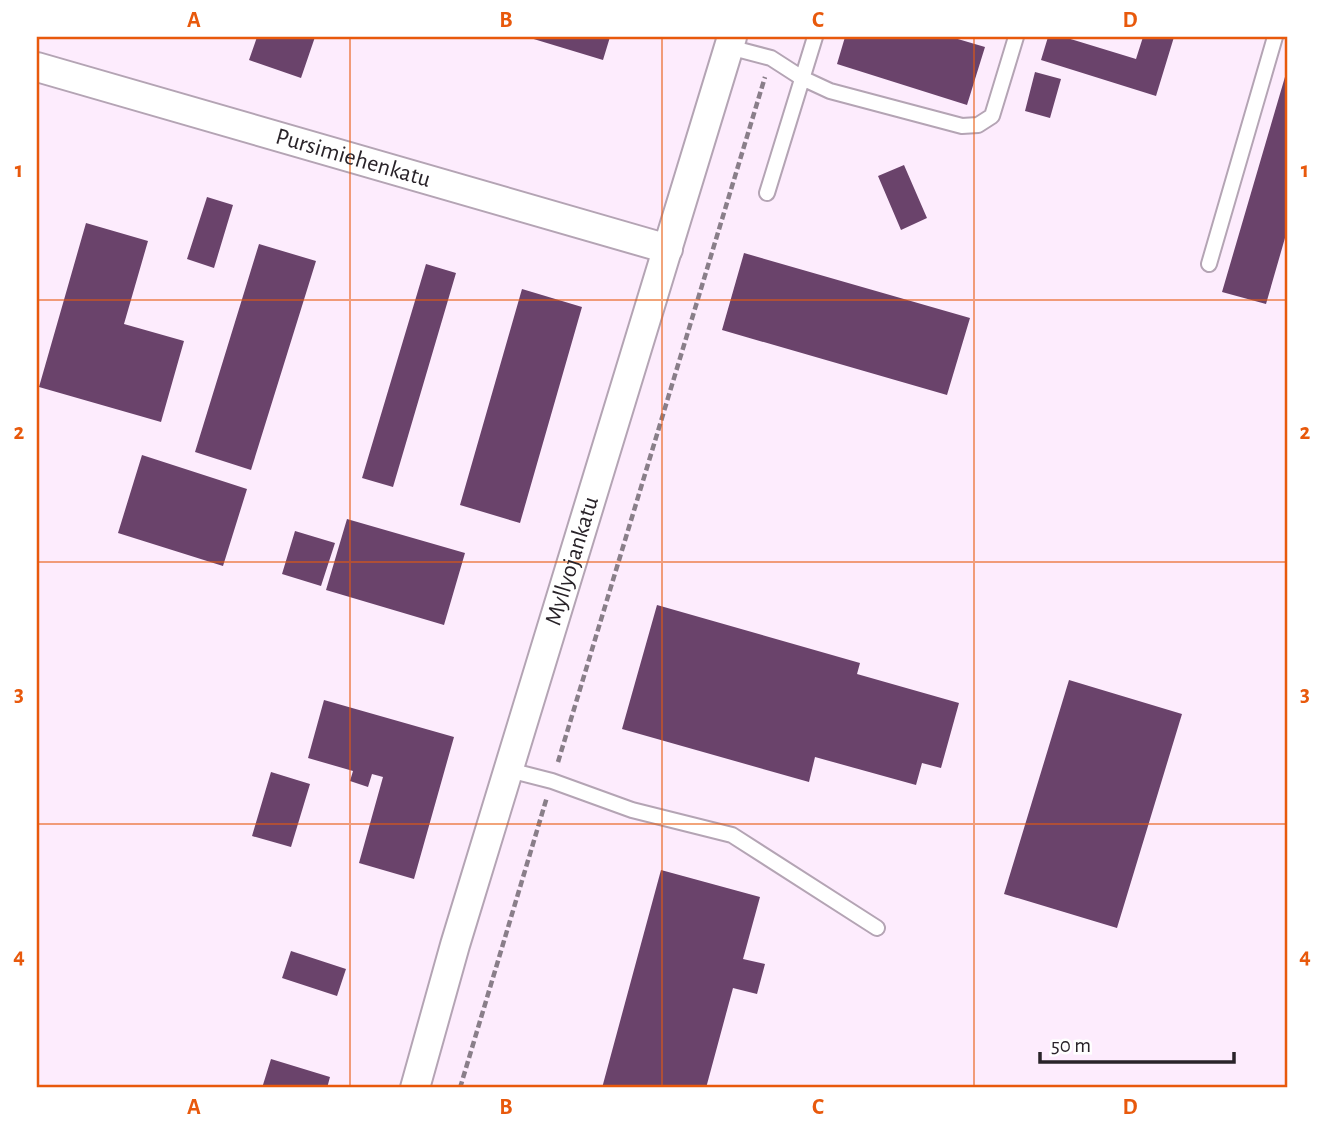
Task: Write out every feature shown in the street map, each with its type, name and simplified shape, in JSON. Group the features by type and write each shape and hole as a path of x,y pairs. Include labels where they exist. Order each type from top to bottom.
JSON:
{"street":[{"name":"Myllyojankatu","path":"415,1088 455,945 731,42"},
{"name":"Pursimiehenkatu","path":"37,67 668,250"}],"lane":[{"path":"767,193 815,37"},
{"path":"731,42 771,58 802,78 830,91 962,126 978,125 992,116 1016,37"},
{"path":"1209,264 1275,37"},
{"path":"509,770 552,781 632,810 733,835 877,928"}],"path":[{"path":"460,1088 771,58"}],"building":[{"path":"257,37 315,37 301,78 249,60"},
{"path":"527,37 610,37 603,60"},
{"path":"845,37 951,37 985,47 967,105 837,64"},
{"path":"1048,37 1064,37 1136,59 1143,37 1174,37 1156,96 1041,60"},
{"path":"1287,70 1287,231 1266,304 1222,292"},
{"path":"1035,72 1061,79 1050,118 1025,111"},
{"path":"904,165 927,218 901,230 878,176"},
{"path":"207,197 233,205 214,268 187,259"},
{"path":"86,223 148,241 124,324 184,341 161,422 39,387"},
{"path":"259,244 316,261 251,470 195,452"},
{"path":"744,253 970,318 947,395 722,330"},
{"path":"426,264 456,273 393,487 362,478"},
{"path":"522,289 582,307 520,523 460,505"},
{"path":"142,455 247,489 223,566 118,533"},
{"path":"347,519 465,553 444,625 326,590"},
{"path":"295,531 335,543 321,586 282,574"},
{"path":"657,605 860,663 857,674 959,703 941,768 922,763 916,785 815,757 809,782 622,729"},
{"path":"1069,680 1182,714 1117,928 1004,894"},
{"path":"324,700 454,737 414,879 359,863 383,777 372,774 368,787 350,781 353,771 308,758"},
{"path":"271,772 310,784 291,847 252,836"},
{"path":"661,870 760,897 743,959 765,964 757,994 733,988 706,1088 602,1088"},
{"path":"291,951 346,969 337,996 282,978"},
{"path":"271,1059 330,1077 327,1088 262,1088"}]}
